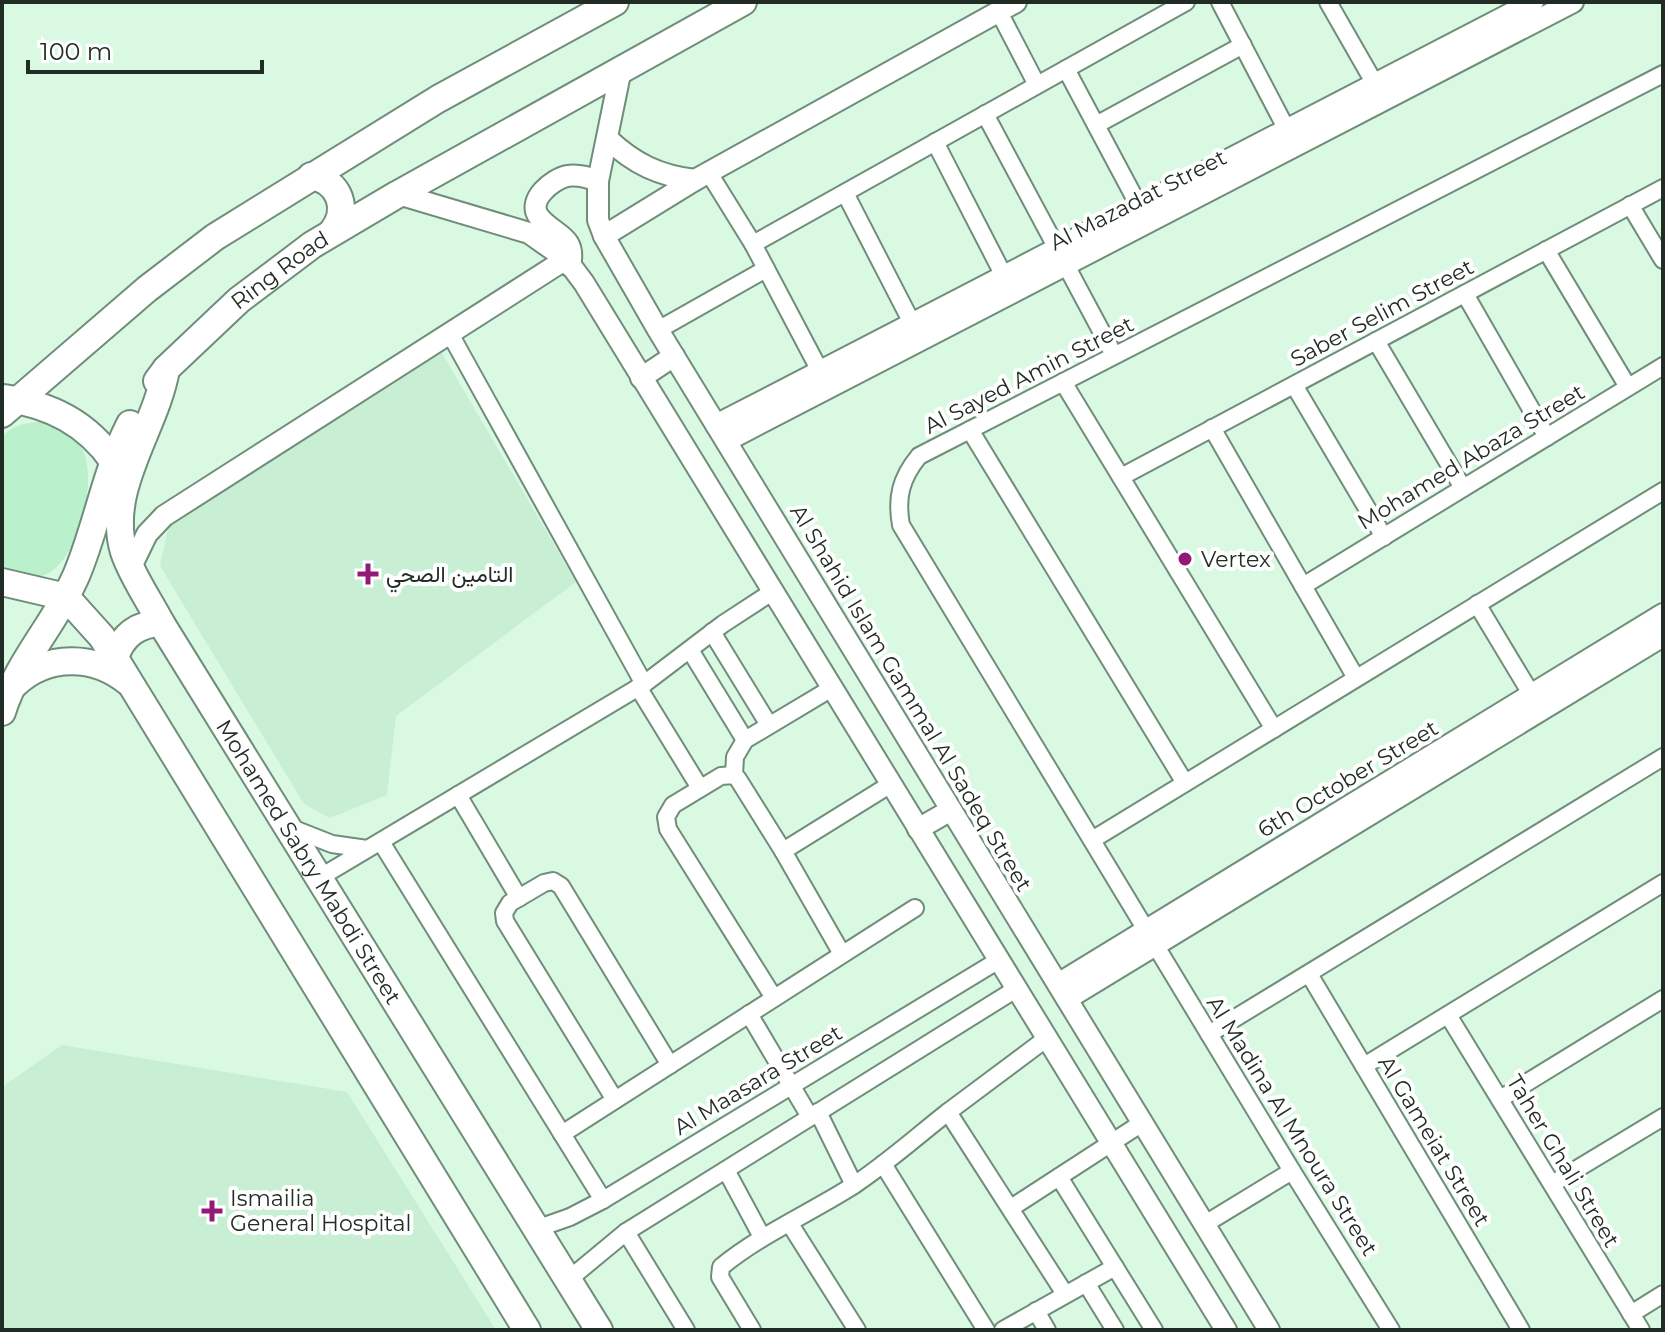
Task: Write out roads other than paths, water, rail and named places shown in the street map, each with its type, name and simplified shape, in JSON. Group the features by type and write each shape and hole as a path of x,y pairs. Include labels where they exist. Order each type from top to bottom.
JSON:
{"main road":[{"path":"7,404 204,246 438,99 615,2"},
{"name":"Ring Road","path":"6,700 66,597 91,540 114,462 133,418 166,369 239,300 332,232 743,2"},
{"path":"311,176 330,183 340,199 340,219 332,232"},
{"name":"Mohamed Sabry Mabdi Street","path":"166,369 160,396 121,505 122,542 131,567 161,623 599,1330"},
{"path":"7,404 33,403 66,416 93,436 114,462"},
{"path":"2,582 66,597 89,620 115,657 527,1330"},
{"path":"115,657 131,631 151,623 161,623"},
{"path":"6,700 36,669 70,661 103,666 132,685"}],"street":[{"path":"753,244 1186,2"},
{"path":"1220,2 1287,130"},
{"path":"1328,2 1375,84"},
{"name":"Al Mazadat Street","path":"721,433 820,371 1004,276 1061,257 1139,206 1533,2"},
{"name":"Al Mazadat Street","path":"721,433 1061,257 1573,2"},
{"path":"604,236 702,177 1008,7 1037,85"},
{"path":"1096,125 1243,45"},
{"name":"Al Shahid Islam Gammal Al Sadeq Street","path":"621,69 598,181 598,220 604,236 658,330 1269,1330"},
{"path":"1066,69 1139,206"},
{"name":"Al Sayed Amin Street","path":"1150,938 901,525 898,507 900,488 907,471 919,456 1663,74"},
{"path":"985,114 1114,355"},
{"path":"608,139 622,153 647,168 675,178 702,177"},
{"path":"935,142 1004,276"},
{"path":"131,567 147,534 164,516 449,332 568,263 571,250 568,243 539,216 537,203 545,188 560,178 583,176 598,181"},
{"path":"702,177 753,244 820,371"},
{"name":"Saber Selim Street","path":"1121,477 1663,188"},
{"path":"845,193 912,323"},
{"path":"398,194 516,228 543,241 568,263 596,301 1226,1330"},
{"path":"1630,205 1663,260"},
{"path":"1546,250 1628,387"},
{"path":"658,330 766,269"},
{"path":"1465,294 1547,437"},
{"path":"449,332 700,788"},
{"path":"1376,341 1463,488"},
{"path":"641,378 674,356"},
{"name":"Mohamed Abaza Street","path":"1303,586 1663,366"},
{"path":"1063,382 1274,729"},
{"path":"1294,385 1384,537"},
{"path":"1212,428 1356,678"},
{"path":"970,430 1185,783"},
{"path":"1092,840 1663,491"},
{"path":"319,878 641,685 772,592"},
{"path":"1477,604 1536,703"},
{"name":"6th October Street","path":"1536,703 1663,614"},
{"path":"712,632 769,725"},
{"name":"6th October Street","path":"1062,992 1536,703 1663,636"},
{"path":"690,650 745,740"},
{"path":"832,688 745,740 735,757 734,775 742,783 842,954"},
{"path":"1209,1034 1663,757"},
{"path":"734,775 721,776 673,805 666,817 668,829 774,998"},
{"path":"783,851 891,784"},
{"path":"458,795 519,898"},
{"path":"918,829 951,810"},
{"path":"289,827 332,844 374,845"},
{"path":"374,845 603,1200"},
{"path":"615,1100 505,921 505,909 519,898 549,881 561,886 670,1065"},
{"path":"1364,1066 1663,883"},
{"path":"562,1134 915,908"},
{"name":"Al Madina Al Mnoura Street","path":"1150,938 1391,1330"},
{"name":"Al Maasara Street","path":"536,1229 570,1217 603,1200 999,960"},
{"name":"Al Gameiat Street","path":"1309,974 1521,1330"},
{"path":"568,1280 626,1232 1016,989"},
{"path":"1500,1099 1663,999"},
{"path":"749,1014 814,1115 854,1185"},
{"name":"Taher Ghali Street","path":"1448,1015 1641,1330"},
{"path":"752,1330 719,1274 723,1265 762,1237 790,1224 854,1185 1047,1038"},
{"path":"948,1112 1065,1294"},
{"path":"1552,1184 1663,1117"},
{"path":"1011,1208 1142,1123"},
{"path":"883,1164 986,1330"},
{"path":"726,1170 762,1237"},
{"path":"1205,1224 1292,1171"},
{"path":"1059,1177 1154,1330"},
{"path":"790,1224 857,1330"},
{"path":"626,1232 686,1330"},
{"path":"1003,1330 1115,1267"},
{"path":"1086,1283 1115,1330"},
{"path":"1631,1314 1663,1294"},
{"path":"1036,1311 1047,1330"}],"place":[{"name":"Vertex","path":"1185,559"},
{"name":"التامين الصحي","path":"368,574"},
{"name":"Ismailia General Hospital","path":"212,1211"}]}
